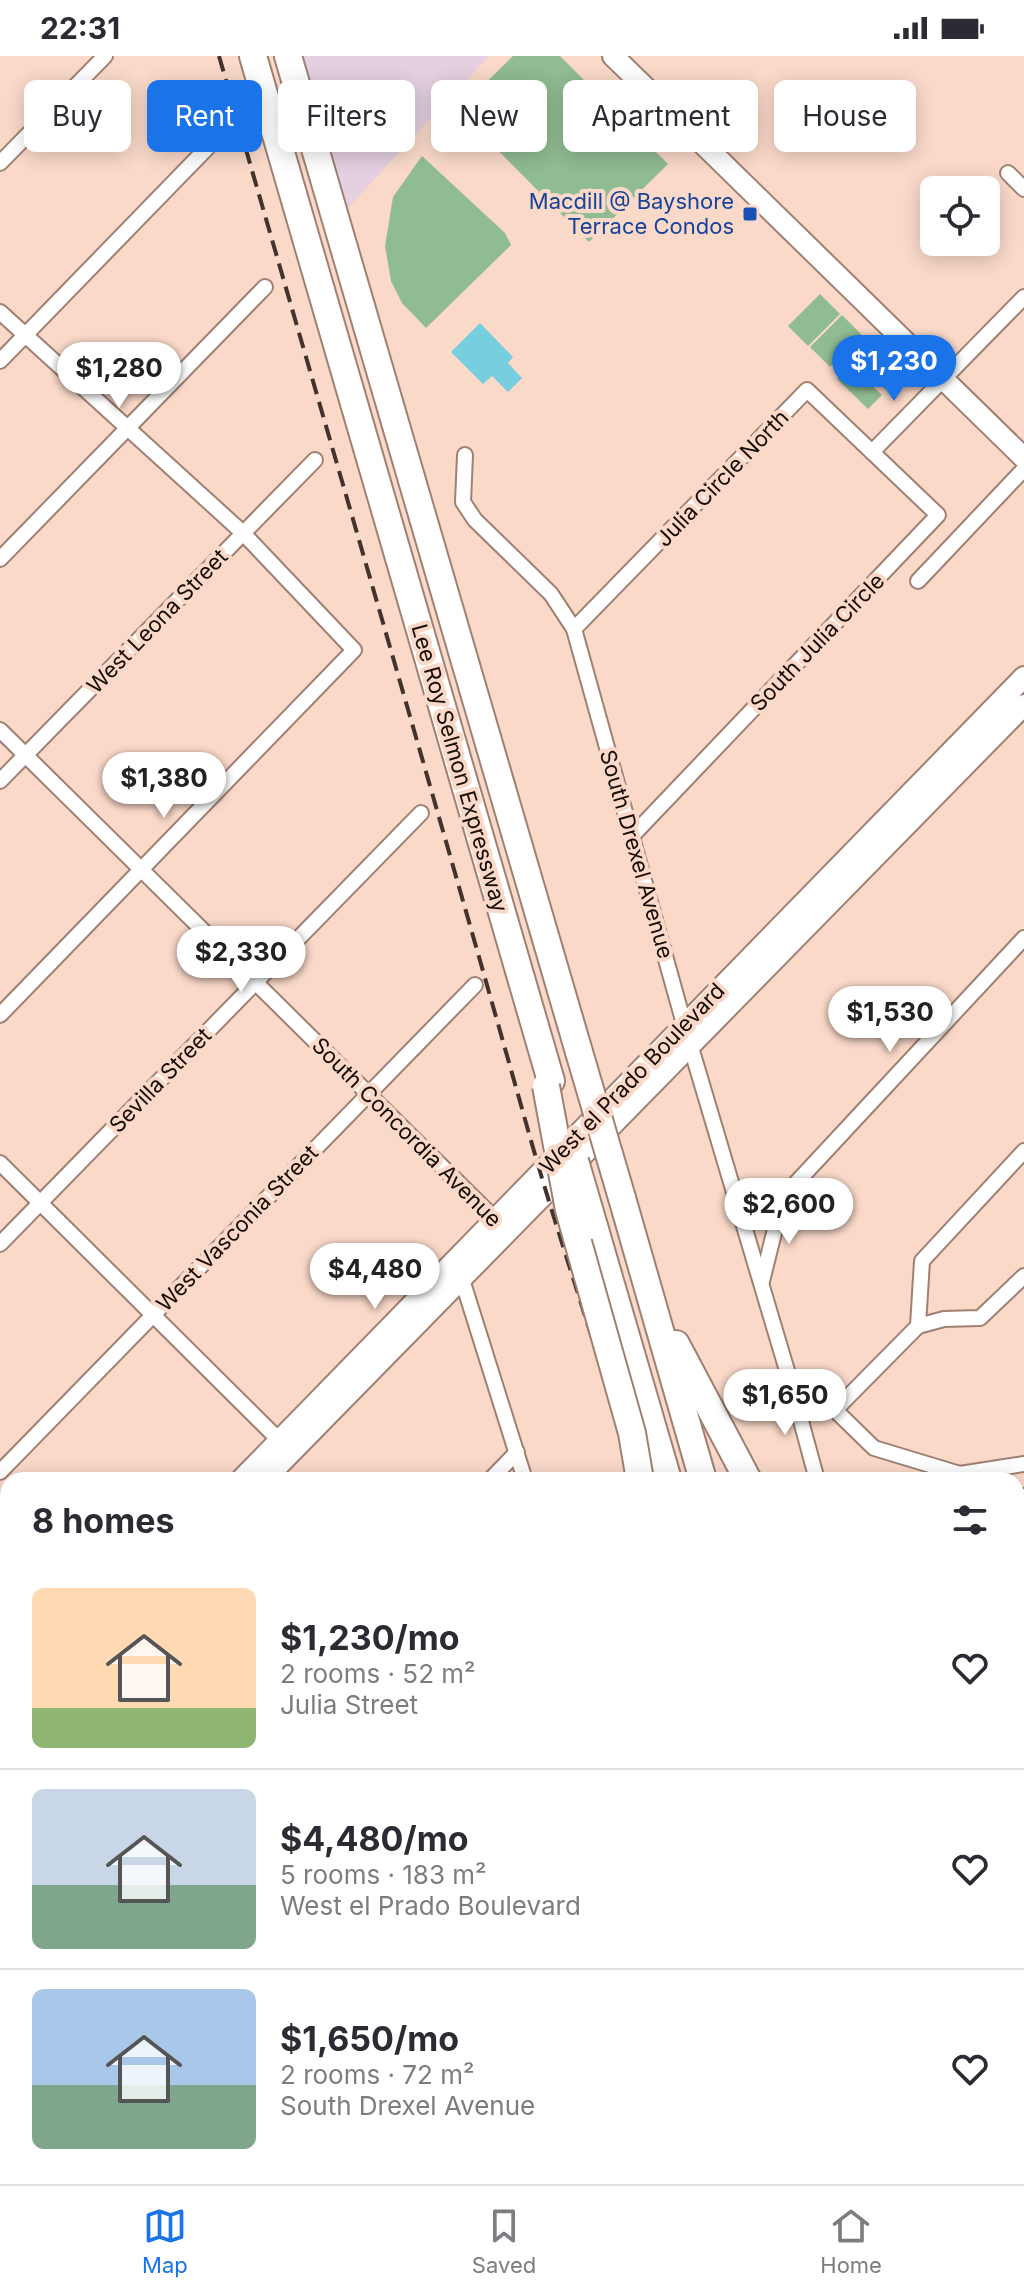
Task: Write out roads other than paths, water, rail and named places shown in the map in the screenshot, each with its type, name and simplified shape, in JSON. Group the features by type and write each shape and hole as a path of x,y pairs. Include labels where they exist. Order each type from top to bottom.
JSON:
{"highway":[{"name":"Lee Roy Selmon Expressway","path":"253,56 548,1078 666,1472"},
{"name":"Lee Roy Selmon Expressway","path":"288,56 701,1472"},
{"path":"548,1078 569,1210 628,1419 638,1472"},
{"path":"647,1287 744,1472"}],"street":[{"path":"0,163 105,56"},
{"path":"613,56 1024,458"},
{"path":"0,361 203,152"},
{"path":"1008,173 1024,189"},
{"path":"0,559 265,287"},
{"path":"872,452 1024,297"},
{"path":"0,312 243,533 354,650 0,1015"},
{"name":"Julia Circle North","path":"574,629 807,390 872,452"},
{"name":"South Julia Circle","path":"632,836 938,515 872,452"},
{"name":"South Drexel Avenue","path":"465,455 463,502 475,520 551,594 574,629 690,1045 791,1384"},
{"name":"West Leona Street","path":"0,781 315,460"},
{"path":"918,581 1024,469"},
{"name":"West el Prado Boulevard","path":"252,1472 286,1446 458,1270 684,1024 1017,709 1024,677"},
{"name":"South Concordia Avenue","path":"0,730 501,1225"},
{"name":"Sevilla Street","path":"0,1244 421,813"},
{"name":"West el Prado Boulevard","path":"501,1225 690,1045 847,870"},
{"path":"761,1286 783,1197 1024,938"},
{"name":"West Vasconia Street","path":"0,1472 475,985"},
{"path":"918,1326 922,1261 1024,1151"},
{"path":"0,1163 286,1446"},
{"path":"735,1190 750,1198 783,1197"},
{"path":"458,1270 523,1472"},
{"path":"835,1410 918,1326 944,1319 980,1318 1024,1276"},
{"path":"791,1384 835,1410 874,1448 953,1472"},
{"path":"791,1384 815,1472"},
{"name":"West el Prado Boulevard","path":"269,1472 286,1446"},
{"path":"498,1472 517,1452"},
{"path":"973,1472 1024,1464"}],"water":[{"path":"480,323 513,357 508,363 522,378 508,392 492,376 483,384 451,352"}],"railway":[{"path":"219,56 630,1472"}],"place":[{"name":"Macdill @ Bayshore Terrace Condos","path":"750,214"}]}
